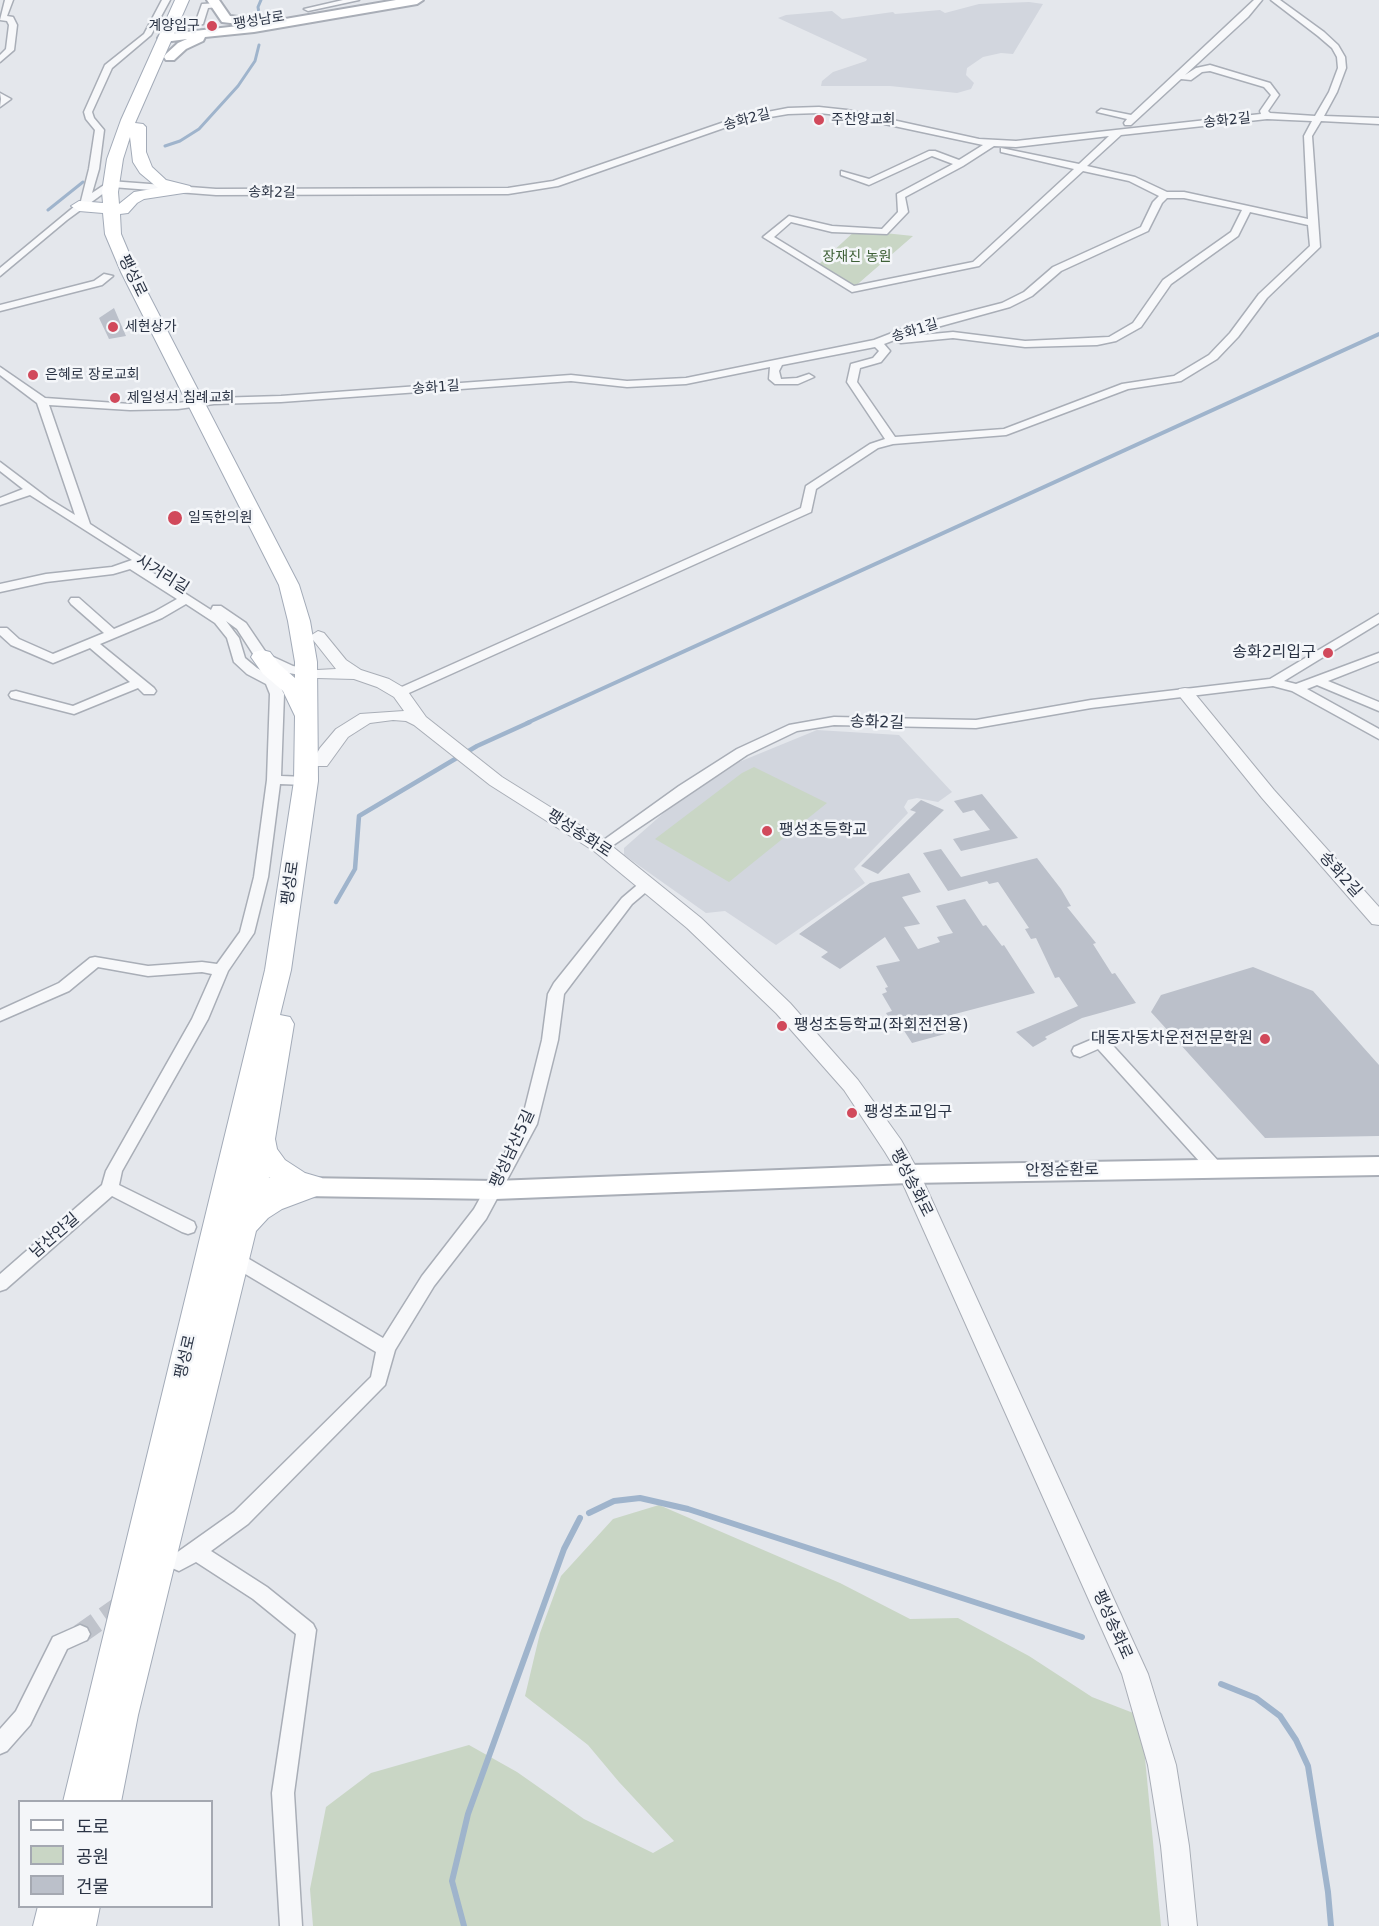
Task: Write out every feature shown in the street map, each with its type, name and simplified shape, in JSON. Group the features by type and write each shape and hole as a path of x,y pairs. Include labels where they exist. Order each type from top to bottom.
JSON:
{"main road":[{"name":"팽성로","path":"82,1800 239,1186 314,772 305,714 315,674 289,585 116,210 120,145 182,0"},
{"name":"팽성로","path":"116,183 138,127 170,57 170,31 193,0"},
{"name":"팽성남로","path":"170,31 253,22 386,0"},
{"path":"170,57 182,46 194,40 227,32 308,14 417,0"},
{"path":"214,2 226,19 253,22"},
{"name":"팽성남로","path":"170,31 227,32"},
{"path":"138,127 138,152 146,170 161,184 184,189"},
{"path":"82,204 116,210 140,195 184,189"},
{"name":"팽성로","path":"103,1800 121,1715 243,1227 239,1186 261,1138 303,897 314,772 315,674 318,636 288,556 206,402"},
{"path":"262,657 271,669 293,688 305,714"},
{"path":"261,1138 264,1152 275,1167 296,1182 312,1186"},
{"name":"안정순환로","path":"239,1186 495,1190 909,1174 1379,1166"},
{"path":"243,1227 258,1210 272,1201 312,1186"},
{"path":"52,1926 56,1908"},
{"path":"77,1926 81,1908"}],"street":[{"path":"0,59 10,50 13,26 10,20 1,17 9,0"},
{"path":"166,0 170,31"},
{"path":"308,14 320,0"},
{"path":"308,14 356,0"},
{"path":"1101,112 1131,121 1245,15 1258,0"},
{"path":"400,693 807,510 810,488 874,446 892,441 1006,432 1126,386 1177,379 1213,357 1234,335 1263,296 1315,247 1308,136 1321,117 1342,68 1339,52 1321,34 1275,0"},
{"path":"82,204 94,169 100,130 90,120 88,112 108,67 147,35 195,26 200,22 205,6 214,2"},
{"path":"1179,76 1188,78 1199,70 1210,68 1268,85 1275,95 1264,111 1267,116 1307,112 1330,98"},
{"path":"0,96 7,99 0,104"},
{"path":"1330,98 1336,108 1377,120"},
{"name":"송화2길","path":"116,183 216,192 309,193 529,189 555,184 738,120 788,111 819,110 847,113 990,145 1031,143 1267,116 1377,120"},
{"path":"1299,116 1311,132"},
{"path":"1118,133 1082,167 976,264 917,278 852,289 768,237 789,219 832,229 884,232 903,212 900,196 990,145 1082,167 1132,179 1165,195 1184,195 1313,223"},
{"path":"844,172 869,182 932,153 960,164"},
{"path":"0,273 4,264 82,204 116,183"},
{"name":"송화1길","path":"42,401 130,407 281,399 571,378 627,384 686,381 877,343 909,330 1018,300 1058,269 1145,229 1158,202 1165,195"},
{"path":"877,343 954,335 1025,344 1097,342 1112,339 1137,325 1167,282 1235,234 1247,209"},
{"path":"0,308 98,283 108,276"},
{"path":"877,343 885,351 877,360 855,366 852,382 892,441"},
{"path":"778,361 774,379 779,382 798,381 809,376"},
{"path":"0,370 42,401 85,526"},
{"name":"사거리길","path":"0,466 137,563 242,626 262,657"},
{"path":"0,501 31,490"},
{"path":"0,588 137,563 227,628 244,664 274,686 277,694 274,780 261,877 247,933 221,970 200,1020 114,1171 110,1188 188,1227"},
{"path":"3,631 15,642 53,659 158,615 186,599"},
{"path":"75,601 113,634"},
{"name":"송화2길","path":"1273,682 1379,618"},
{"path":"318,636 335,658 355,674"},
{"path":"16,695 74,710 144,687 93,643"},
{"path":"262,657 276,665 315,674"},
{"path":"1297,688 1379,657"},
{"name":"팽성송화로","path":"315,674 355,674 383,682 400,693 420,721 496,781 601,847 694,923 783,1008 850,1085 909,1174 1135,1674 1162,1765 1175,1846 1183,1926"},
{"path":"1318,681 1379,707"},
{"name":"송화2길","path":"601,847 742,752 794,728 834,721 976,724 1091,704 1273,682 1297,688 1379,735"},
{"name":"송화2길","path":"1185,693 1268,794 1379,919"},
{"path":"274,780 314,772 329,747 342,733 366,718 393,715 409,716 420,721"},
{"name":"팽성남산5길","path":"291,1926 284,1793 306,1630 260,1593 188,1557 241,1518 379,1380 386,1349 428,1281 480,1214 529,1124 550,1040 556,994 610,921 627,901 647,884"},
{"path":"0,1016 64,987 95,962 148,971 202,967 221,970"},
{"path":"1080,1051 1100,1042 1215,1168"},
{"name":"남산안길","path":"0,1284 110,1188"},
{"path":"243,1264 386,1349"},
{"path":"0,1744 23,1718 60,1643 80,1634"}],"shaded area":[{"path":"1029,2 1043,4 1013,54 1001,53 983,57 967,68 966,75 974,83 971,89 957,93 890,86 821,86 822,81 833,72 867,59 778,18 786,15 832,11 842,19 893,12 895,14 940,10 945,13 979,4"},
{"name":"팽성초등학교","path":"817,730 899,735 952,792 938,802 917,798 908,800 904,807 908,813 854,869 865,883 776,945 725,911 706,913 624,855 624,848 667,810 739,762"}],"green space":[{"name":"장재진 농원","path":"856,230 913,236 852,289 817,266"},
{"path":"754,767 827,803 729,882 655,839 742,773"},
{"path":"659,1505 840,1583 910,1619 958,1618 1029,1656 1092,1697 1141,1716 1161,1926 313,1926 310,1889 326,1807 371,1773 469,1745 517,1772 584,1819 653,1853 674,1841 588,1745 525,1696 540,1633 561,1576 613,1519"}],"building":[{"name":"세현상가","path":"114,308 126,336 109,339 99,318"},
{"path":"982,794 1018,838 961,851 953,839 990,830 974,810 963,813 954,801"},
{"path":"921,800 944,810 878,874 861,866 916,812 910,810"},
{"path":"941,849 961,877 1037,858 1061,889 1071,906 1067,907 1096,943 1093,944 1112,974 1115,973 1136,1003 1082,1018 1045,1037 1047,1039 1033,1047 1016,1032 1078,1006 1059,977 1055,978 1036,938 1031,939 1025,929 1029,928 998,882 989,884 987,881 948,891 923,853"},
{"path":"909,873 921,892 902,897 920,924 904,927 918,949 940,942 937,937 953,933 936,906 965,899 983,926 986,925 1002,946 1004,945 1035,993 936,1019 945,1034 912,1043 899,1023 892,1023 886,1013 892,1011 882,994 887,992 885,988 888,987 876,966 900,961 885,937 840,969 821,957 828,952 799,934 870,883"},
{"name":"대동자동차운전전문학원","path":"1253,967 1313,991 1379,1065 1379,1136 1265,1138 1151,1012 1161,995"}],"waterway":[{"path":"259,13 258,7 261,0"},
{"path":"165,146 180,141 199,129 238,86 255,61 259,45"},
{"path":"48,210 83,182"},
{"path":"527,723 1379,334"},
{"path":"336,902 355,869 359,816 477,746 530,722"},
{"path":"589,1513 614,1501 640,1498 688,1509 1082,1637"},
{"path":"464,1926 452,1881 468,1814 564,1549 580,1518"},
{"path":"1221,1684 1256,1698 1280,1716 1296,1740 1308,1766 1328,1892 1331,1926"}],"tunnel":[{"path":"162,26 188,26"},
{"path":"80,1634 124,1603"}],"place":[{"name":"계양입구","path":"212,26"},
{"name":"주찬양교회","path":"819,120"},
{"name":"세현상가","path":"113,327"},
{"name":"은혜로 장로교회","path":"33,375"},
{"name":"제일성서 침례교회","path":"115,398"},
{"name":"일독한의원","path":"175,518"},
{"name":"송화2리입구","path":"1328,653"},
{"name":"팽성초등학교","path":"767,831"},
{"name":"팽성초등학교(좌회전전용)","path":"782,1026"},
{"name":"대동자동차운전전문학원","path":"1265,1039"},
{"name":"팽성초교입구","path":"852,1113"}]}
